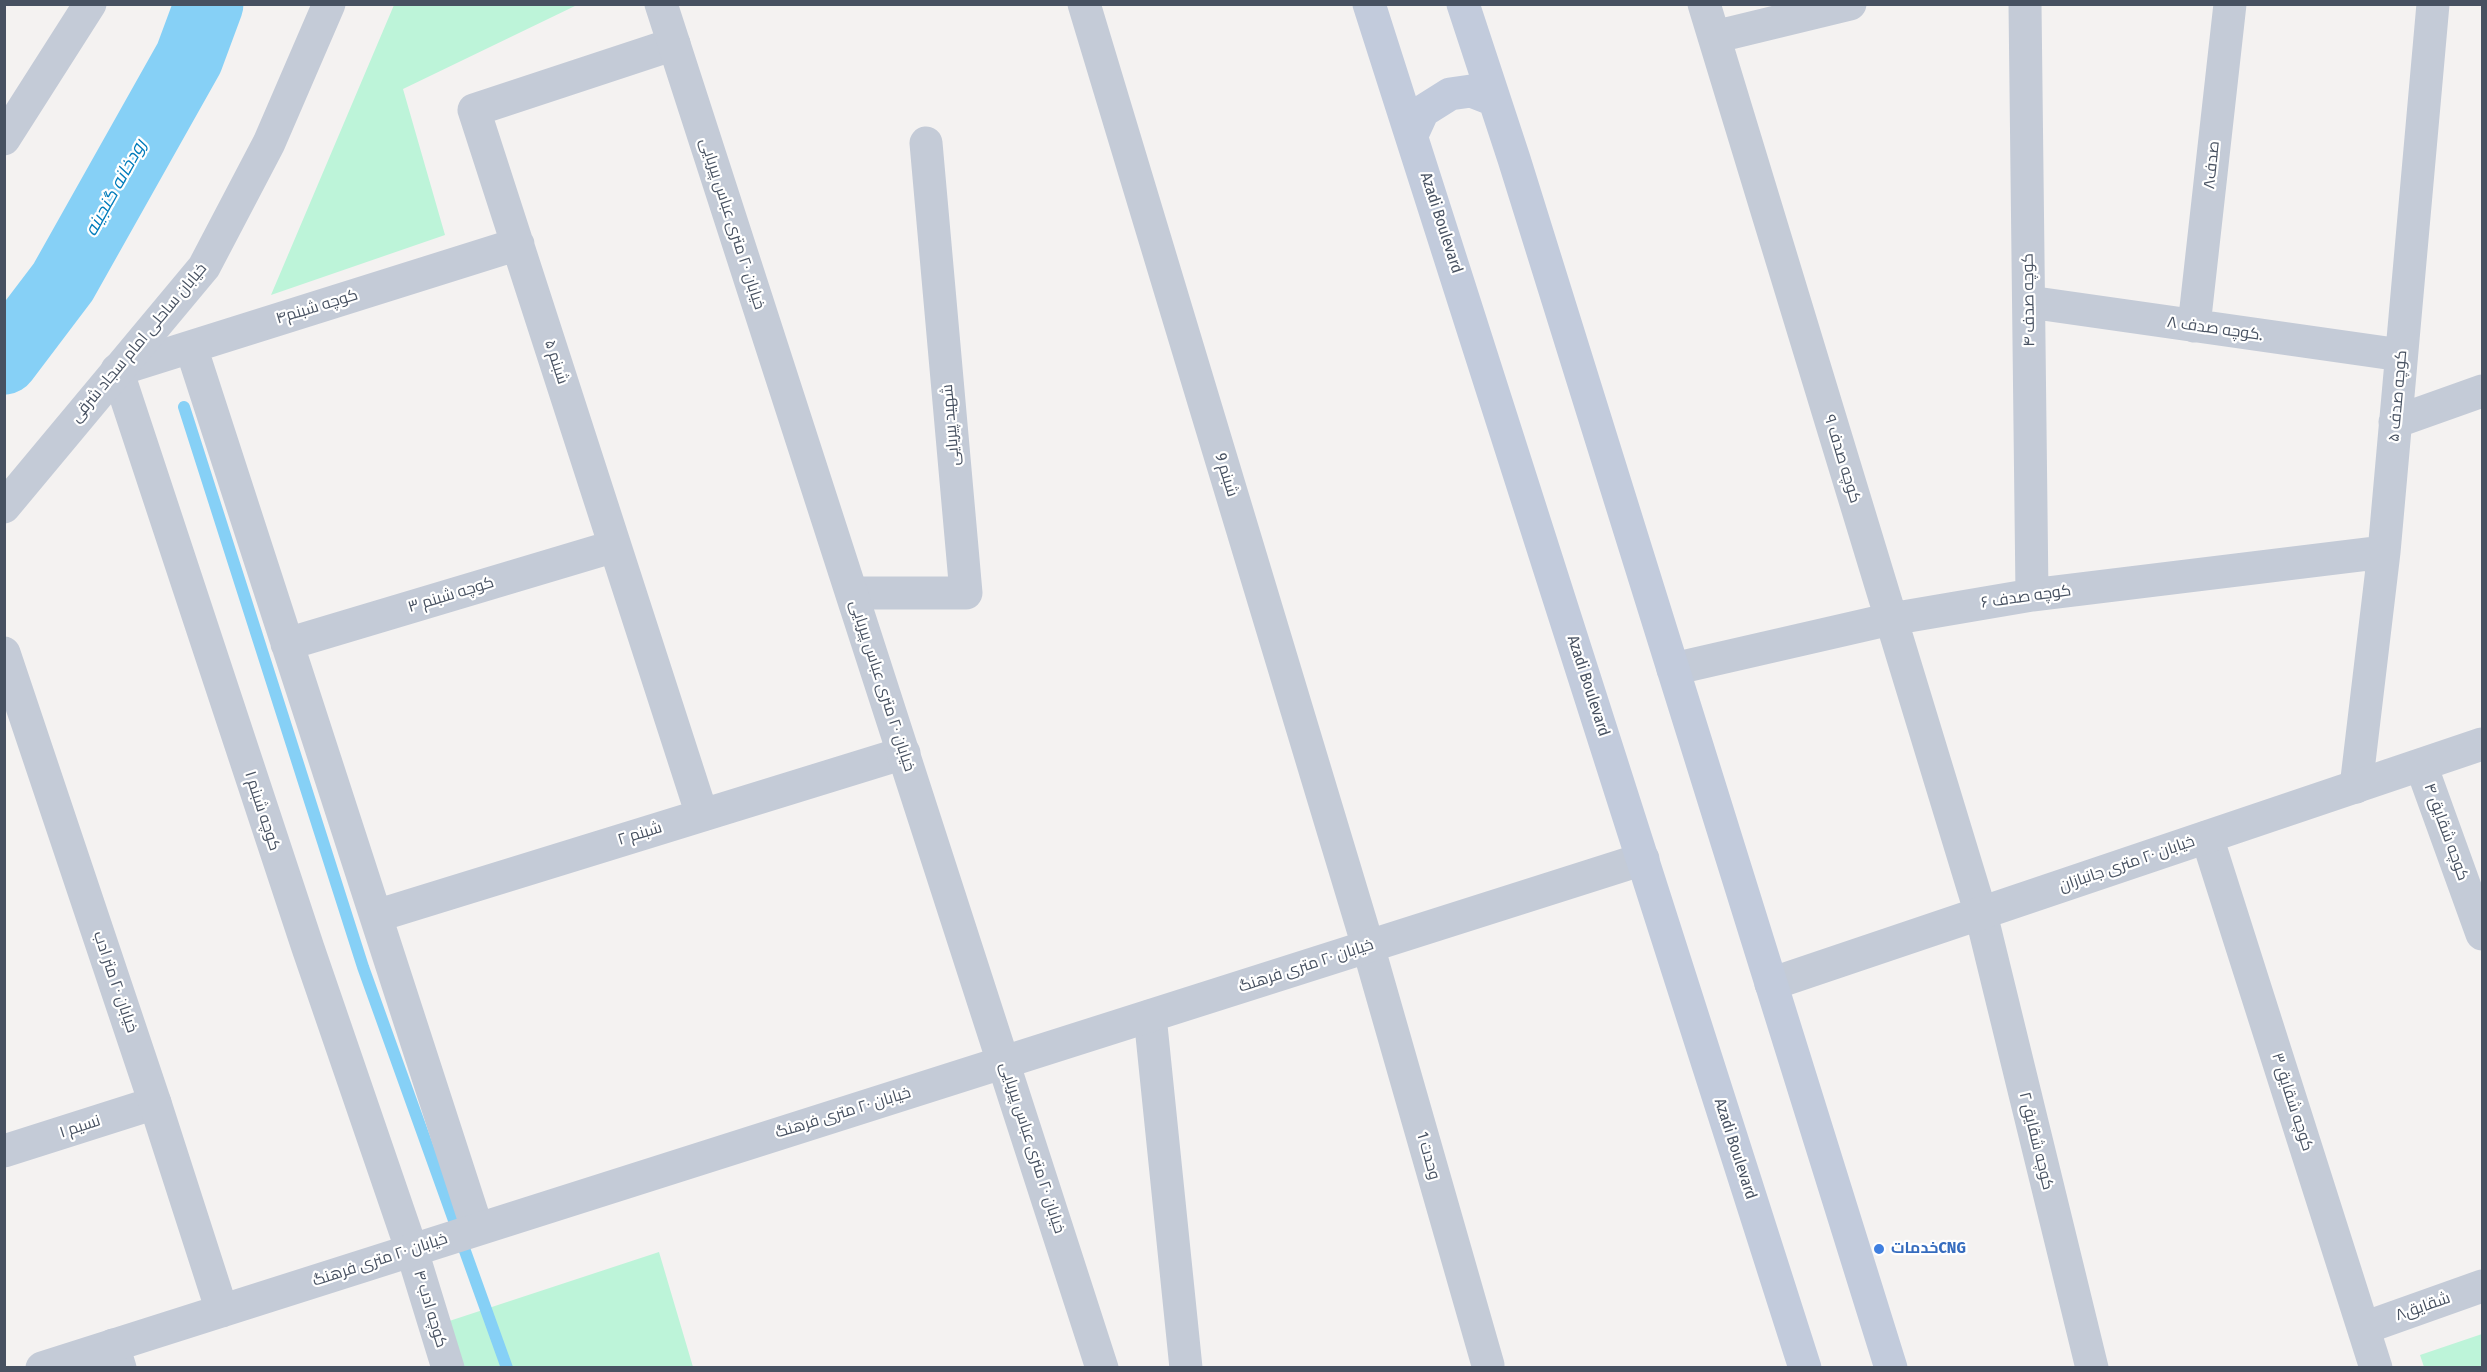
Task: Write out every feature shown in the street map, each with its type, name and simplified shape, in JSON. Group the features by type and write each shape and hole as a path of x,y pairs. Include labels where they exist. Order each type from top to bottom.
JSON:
{"main road":[{"name":"Azadi Boulevard","path":"1369,4 1805,1368"},
{"path":"1463,4 1892,1368"},
{"path":"1412,135 1424,111 1450,94 1471,91 1494,100"}],"street":[{"path":"4,140 90,4"},
{"name":"خیابان ساحلی امام سجاد شرقی","path":"4,507 204,267 269,143 329,4"},
{"name":"خیابان ۲۰ متری عباس پیریایی","path":"661,4 1101,1367"},
{"name":"شبنم 9","path":"1084,4 1368,946"},
{"name":"کوچه صدف ۹","path":"1704,4 1981,914"},
{"path":"1714,37 1850,4"},
{"name":"کوچه صدف ۴","path":"2025,4 2032,595"},
{"name":"صدف۸","path":"2194,326 2230,4"},
{"name":"کوچه صدف ۵","path":"2356,787 2384,552 2433,4"},
{"name":"شبنم ۵","path":"674,44 474,110 702,815"},
{"name":"شهید پیریایی","path":"852,593 966,593 926,143"},
{"name":"کوچه شبنم۴","path":"117,370 518,244"},
{"name":"کوچه صدف ۸.","path":"2029,302 2401,356"},
{"path":"190,347 477,1228"},
{"name":"کوچه شبنم ۱","path":"117,370 304,937 412,1251"},
{"path":"2395,422 2482,391"},
{"name":"کوچه شبنم ۳","path":"287,644 615,546"},
{"name":"کوچه صدف ۶","path":"1673,669 1891,619 2032,595 2384,552"},
{"name":"خیابان ۲۰ متر ادب","path":"4,653 155,1103 222,1311"},
{"name":"خیابان ۲۰ متری جانبازان","path":"1771,984 2482,744"},
{"name":"شبنم ۲","path":"376,916 904,753"},
{"name":"کوچه شقایق ۴","path":"2421,765 2482,934"},
{"name":"کوچه شقایق ۳","path":"2207,837 2376,1368"},
{"name":"خیابان ۲۰ متری فرهنگ","path":"42,1368 117,1356 222,1311 1643,859"},
{"name":"کوچه شقایق ۲","path":"1981,914 2092,1368"},
{"name":"وحدت 1","path":"1368,946 1488,1365"},
{"path":"1150,1016 1186,1368"},
{"name":"نسیم ۱","path":"4,1151 155,1103"},
{"name":"کوچه ادب ۴","path":"412,1251 448,1368"},
{"name":"شقایق۸","path":"2364,1328 2482,1286"}],"green space":[{"path":"394,5 577,5 403,89 445,235 271,295"},
{"path":"659,1252 693,1367 442,1367 428,1328"},
{"path":"2482,1334 2482,1367 2424,1367 2420,1355"}],"waterway":[{"name":"رودخانه گنجینه","path":"4,360 63,282 189,58 209,4"},
{"path":"184,407 363,967 507,1368"}],"place":[{"name":"خدماتCNG","path":"1879,1249"}]}
